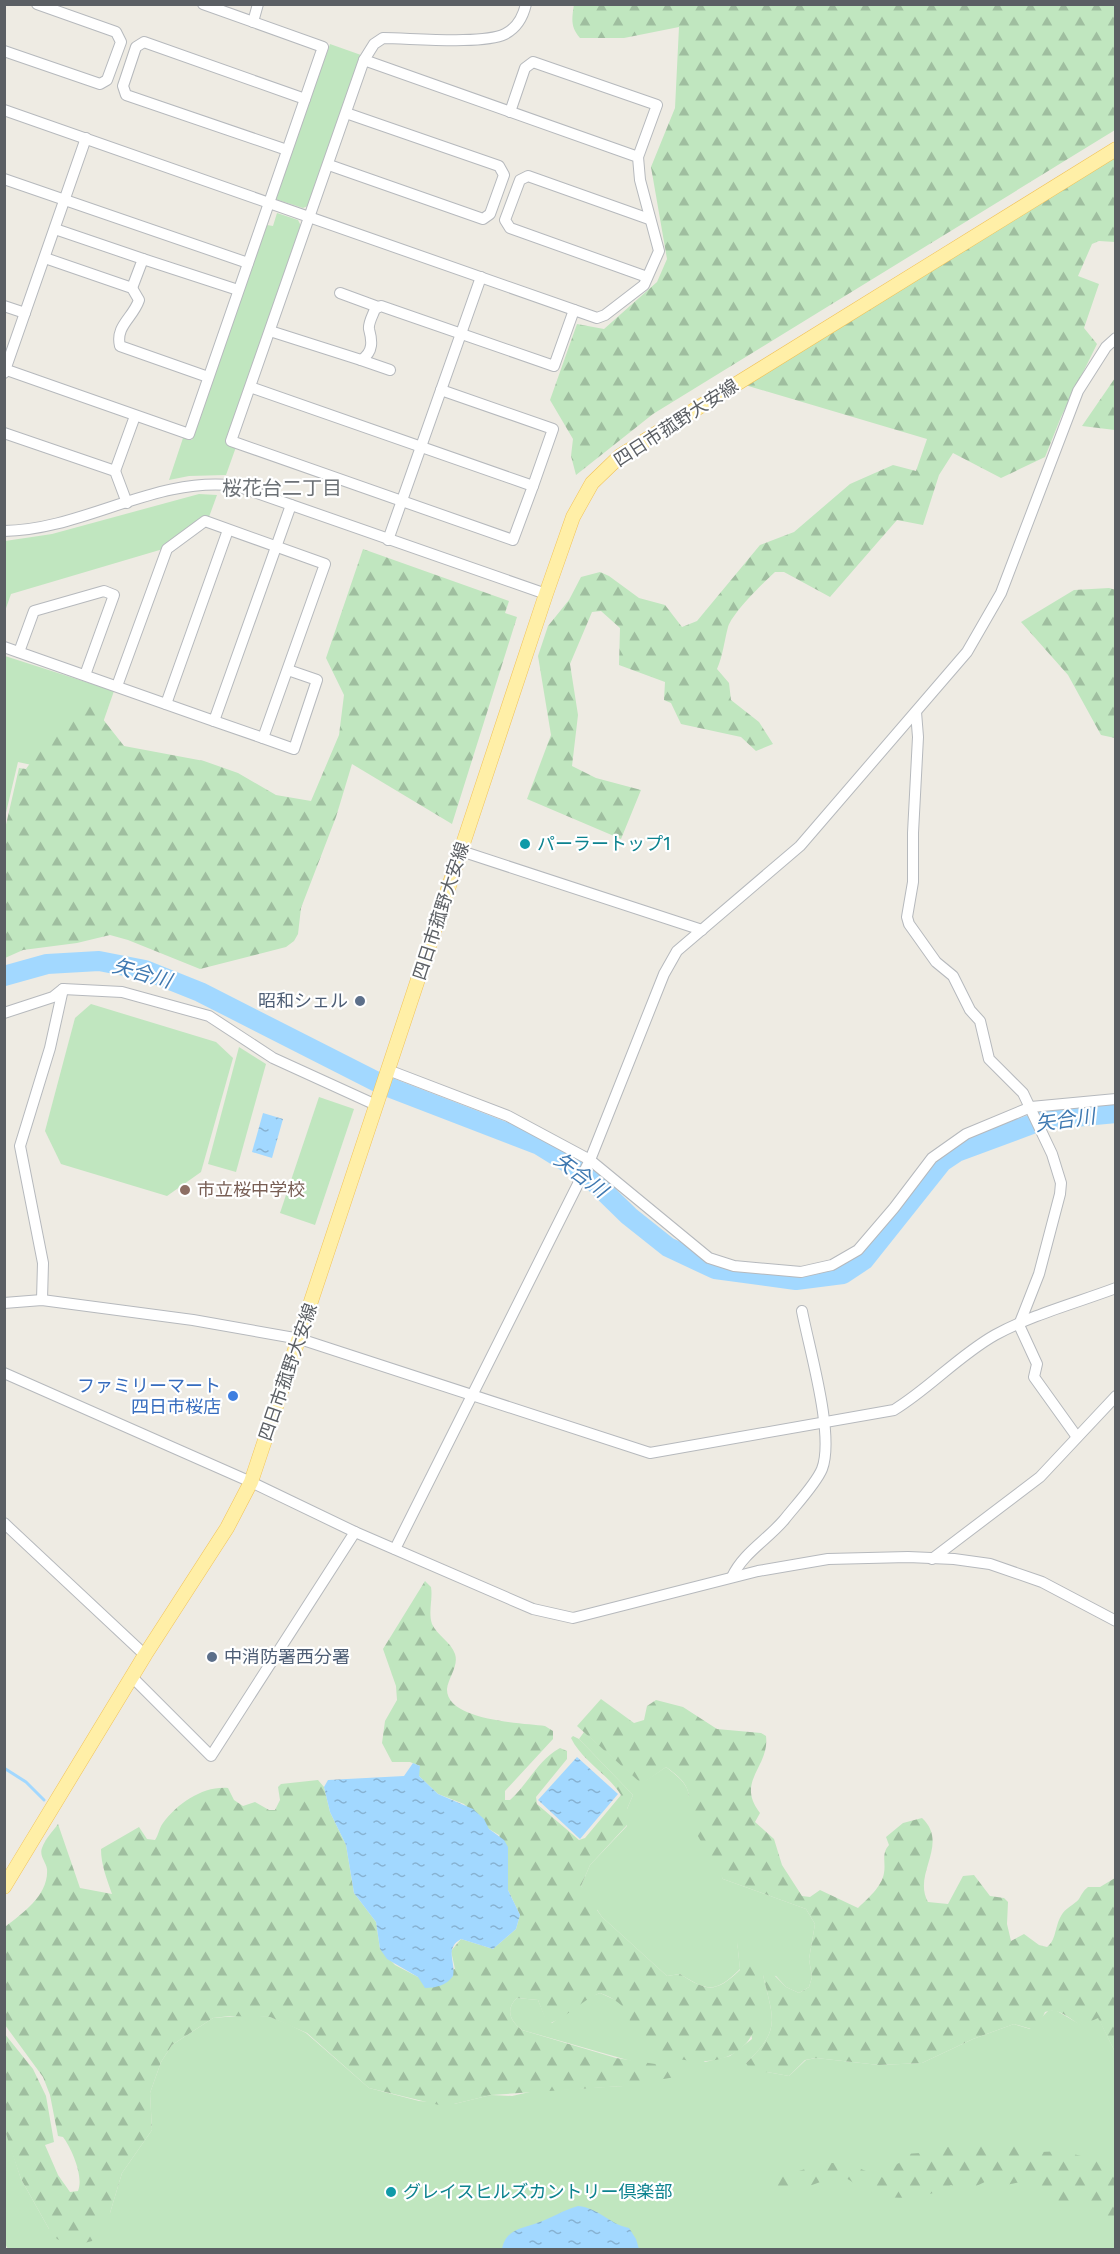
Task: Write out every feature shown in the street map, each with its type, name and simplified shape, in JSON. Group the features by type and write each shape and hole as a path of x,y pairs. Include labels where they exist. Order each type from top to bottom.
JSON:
{"main road":[{"name":"四日市菰野大安線","path":"4,1887 145,1655 227,1528 251,1482 546,594 573,517 592,483 620,456 1116,149"}],"street":[{"path":"38,4 116,32 121,42 136,47"},
{"path":"86,138 5,370 189,434 323,46 203,4"},
{"path":"252,22 258,4"},
{"path":"441,390 553,429 513,540 231,441 364,60 374,44 383,38 482,39 499,36 516,25 526,4"},
{"path":"4,51 100,84 107,80 121,42"},
{"path":"287,150 126,95 123,86 136,47 144,42 305,99"},
{"path":"364,60 638,157"},
{"path":"4,110 597,318 605,315 644,285 659,251 640,180 638,157 657,105 533,62 525,68 510,112"},
{"path":"107,80 123,86"},
{"path":"346,113 499,166 504,175 520,180 528,176 649,219"},
{"path":"329,165 483,219 490,214 504,175"},
{"path":"4,179 248,263"},
{"path":"506,220 520,180"},
{"path":"490,214 506,220 510,228 647,277"},
{"path":"55,229 238,290"},
{"path":"45,258 132,288 139,300 134,314 121,326 117,336 120,346 208,377"},
{"path":"132,288 143,259"},
{"path":"388,540 481,277"},
{"path":"340,293 554,366 574,310"},
{"path":"4,306 25,313"},
{"path":"361,360 367,355 373,338 369,326 378,307"},
{"path":"270,331 390,370"},
{"path":"395,1549 590,1160 664,974 677,951 800,846 967,652 1001,593 1078,391 1106,347 1116,338"},
{"path":"250,387 533,486"},
{"path":"127,503 115,471 135,416"},
{"path":"4,433 115,471"},
{"path":"4,531 31,529 181,487 216,484 237,486 546,594"},
{"path":"214,721 291,505"},
{"path":"117,686 167,549 206,521 325,564 263,738"},
{"path":"166,704 228,530"},
{"path":"19,652 34,611 104,591 114,595 85,675"},
{"path":"4,647 294,749 317,680 288,670"},
{"path":"916,712 918,737 913,882 907,917 909,924 936,962 953,976 970,1010 980,1021 989,1059 1023,1093 1047,1144 1061,1183 1039,1274 1019,1325 1035,1358 1034,1377 1077,1437"},
{"path":"461,851 702,930"},
{"path":"4,1013 53,997 63,989 122,992 209,1016 273,1058 377,1102"},
{"path":"42,1300 43,1263 20,1146 50,1048 63,989"},
{"path":"388,1070 508,1116 590,1160 709,1258 734,1266 801,1272 832,1265 858,1250 932,1158 966,1134 1032,1110 1116,1099"},
{"path":"4,1303 42,1300 193,1320 300,1339 650,1454 894,1410 914,1398 959,1358 996,1335 1116,1288"},
{"path":"732,1577 738,1565 782,1522 821,1470 824,1459 824,1422 802,1311"},
{"path":"4,1373 251,1482 355,1532 533,1609 573,1618 732,1577 828,1559 932,1559 990,1564 1042,1582 1116,1621"},
{"path":"932,1559 1040,1477 1116,1396"},
{"path":"4,1523 145,1655"},
{"path":"132,1677 211,1755 355,1532"}],"green space":[{"path":"574,4 1115,5 1115,130 653,414 576,475 571,456 573,439 550,400 577,324 604,329 657,282 667,259 651,167 675,108 679,27 624,38 580,38 573,26"},
{"path":"330,44 361,55 308,206 303,208 275,199"},
{"path":"1115,157 1115,242 1099,241 1092,244 1078,276 1099,284 1084,328 1097,344 1061,417 1045,457 1001,478 953,453 939,475 923,525 897,520 830,597 784,572 775,572 756,590 728,627 717,669 729,683 731,700 759,722 773,744 756,751 741,737 681,724 671,703 664,700 665,682 619,665 620,628 601,611 592,612 570,664 578,715 572,766 596,778 641,790 621,839 527,799 551,735 538,656 548,626 569,600 581,577 600,572 609,576 639,598 665,605 682,627 697,621 760,545 794,532 850,484 893,465 916,471 927,439 745,385"},
{"path":"277,213 298,220 302,228 226,444 236,447 226,475 189,476 169,480 183,438 192,440 267,225 273,226"},
{"path":"1115,378 1115,430 1082,426"},
{"path":"199,494 217,495 209,517 163,549 11,594 5,611 5,541 52,534"},
{"path":"363,549 509,601 505,613 517,617 452,824 352,764 336,817 301,908 298,934 294,941 286,947 200,969 110,935 77,943 23,950 5,958 5,829 19,768 26,769 52,732 82,702 91,704 124,746 204,761 238,773 276,795 311,801 339,735 344,695 326,658"},
{"path":"1109,588 1116,590 1115,738 1101,735 1068,675 1021,622 1074,590"},
{"path":"5,656 114,691 99,734 64,772 18,762 5,817"},
{"path":"91,1004 216,1042 233,1058 201,1172 167,1196 61,1164 45,1131 75,1018"},
{"path":"239,1047 266,1064 236,1172 208,1164"},
{"path":"319,1097 354,1109 315,1225 280,1213"},
{"path":"425,1581 431,1587 432,1624 450,1646 456,1658 447,1689 450,1700 459,1708 472,1714 545,1726 553,1731 553,1739 505,1791 505,1800 510,1800 516,1794 552,1753 560,1748 567,1751 567,1759 536,1797 537,1804 579,1840 585,1838 621,1795 616,1787 582,1754 571,1738 573,1736 579,1739 633,1795 627,1809 627,1825 590,1865 581,1886 597,1903 597,1910 602,1917 667,1976 680,1974 704,1987 724,1983 740,1970 737,1940 742,1940 757,1981 762,2006 751,2036 744,2046 724,2058 700,2061 674,2058 648,2049 634,2034 622,2006 600,1993 554,2022 547,2024 538,2000 517,1998 510,2011 514,2023 522,2030 616,2058 675,2067 681,2069 680,2074 675,2077 623,2086 491,2095 454,2104 439,2105 369,2088 307,2033 270,2017 213,2018 172,2045 161,2062 150,2093 152,2130 122,2173 110,2213 92,2241 73,2246 57,2239 21,2179 4,2126 4,2033 33,2069 46,2096 54,2142 45,2145 58,2175 70,2192 78,2191 79,2178 76,2163 63,2137 58,2136 50,2095 43,2077 5,2025 5,1927 34,1903 44,1887 47,1869 41,1851 45,1841 58,1824 80,1888 112,1894 103,1866 101,1849 139,1827 147,1839 155,1840 169,1816 192,1797 209,1790 228,1788 234,1800 243,1806 255,1802 269,1810 275,1810 280,1800 278,1787 281,1784 318,1780 324,1787 330,1812 346,1845 354,1893 376,1922 380,1949 395,1965 418,1977 455,1969 451,1951 461,1939 493,1949 516,1929 520,1915 508,1890 499,1835 489,1829 464,1804 438,1794 418,1775 420,1766 410,1762 392,1762 382,1743 385,1721 397,1700 396,1686 383,1649"},
{"path":"601,1699 634,1723 644,1720 647,1706 656,1700 683,1707 717,1729 761,1733 766,1736 766,1747 752,1783 753,1802 760,1813 755,1822 774,1839 782,1865 802,1896 810,1897 820,1890 858,1908 874,1892 883,1878 884,1855 889,1845 886,1837 903,1823 922,1818 930,1828 932,1838 932,1849 924,1881 924,1891 928,1902 948,1904 963,1876 974,1875 990,1896 1004,1898 1008,1902 1007,1924 1011,1941 1024,1934 1039,1945 1047,1947 1052,1941 1063,1913 1079,1899 1085,1890 1088,1887 1100,1887 1115,1878 1115,2052 1098,2018 1081,2026 1064,2015 1050,2011 1045,2012 1038,2027 1031,2029 1014,2024 973,2039 922,2063 879,2065 816,2058 805,2060 789,2076 767,2072 753,2075 746,2063 765,2041 772,2023 772,2013 763,1975 770,1971 786,1987 799,1993 809,1987 812,1977 809,1959 815,1924 806,1909 723,1879 685,1814 682,1805 689,1797 688,1792 684,1783 674,1773 666,1767 642,1784 577,1726"},
{"name":"グレイスヒルズカントリー倶楽部","path":"584,1732 642,1783 666,1767 687,1788 723,1879 806,1909 815,1924 809,1959 812,1977 809,1987 799,1993 786,1987 776,1976 763,1975 772,2013 772,2023 765,2041 746,2063 767,2072 789,2076 806,2060 816,2058 879,2065 922,2063 973,2039 1014,2024 1030,2029 1049,2010 1057,2011 1081,2025 1098,2017 1115,2052 1115,2249 8,2249 4,2242 4,2126 21,2179 49,2229 110,2213 122,2173 152,2130 150,2093 161,2062 172,2045 213,2018 250,2015 270,2017 306,2033 369,2088 419,2101 454,2104 491,2095 512,2096 534,2091 623,2086 631,2061 522,2030 514,2023 510,2015 511,2006 517,1998 538,2000 545,2017 552,2023 584,1999 600,1993 622,2003 627,2009 705,2062 730,2056 752,2039 737,1940 740,1969 724,1983 711,1987 697,1984 680,1974 667,1976 602,1917 581,1886 590,1865 627,1826 627,1809 633,1795 579,1739"},
{"path":"977,2142 1018,2146 1041,2152 1062,2151 1100,2161 1115,2162 1115,2221 1106,2217 1095,2221 1082,2205 1066,2207 1060,2204 1057,2198 1026,2181 1006,2185 987,2181 974,2187 959,2189 951,2185 925,2195 895,2198 872,2193 840,2175 795,2191 765,2188 753,2180 756,2177 774,2179 824,2163 853,2166 884,2178 893,2175 891,2167 899,2163 905,2154 920,2153 935,2144 947,2147"}],"water":[{"path":"263,1113 283,1119 272,1158 252,1152"},
{"path":"577,1757 618,1794 580,1839 538,1800"},
{"path":"413,1763 420,1766 419,1776 438,1794 473,1809 484,1819 489,1829 504,1840 508,1847 508,1890 520,1915 516,1929 493,1949 461,1939 456,1943 452,1951 453,1976 444,1984 429,1988 425,1988 418,1977 387,1959 380,1949 376,1922 354,1893 346,1845 330,1812 324,1787 328,1780 404,1776"},
{"path":"578,2206 592,2210 629,2228 639,2249 502,2249 507,2237 515,2231"}],"waterway":[{"name":"矢合川","path":"4,976 47,964 99,961 145,970 200,992 383,1085 539,1145 586,1174 629,1216 668,1247 715,1269 796,1280 843,1274 864,1260 942,1162 957,1152 1043,1120 1116,1113"},
{"path":"4,1768 26,1782 44,1800"}],"place":[{"name":"パーラートップ1","path":"525,844"},
{"name":"昭和シェル","path":"360,1001"},
{"name":"市立桜中学校","path":"185,1190"},
{"name":"ファミリーマート 四日市桜店","path":"233,1396"},
{"name":"中消防署西分署","path":"212,1657"},
{"name":"グレイスヒルズカントリー倶楽部","path":"391,2192"}],"district":[{"name":"桜花台二丁目","path":"282,488"}]}
